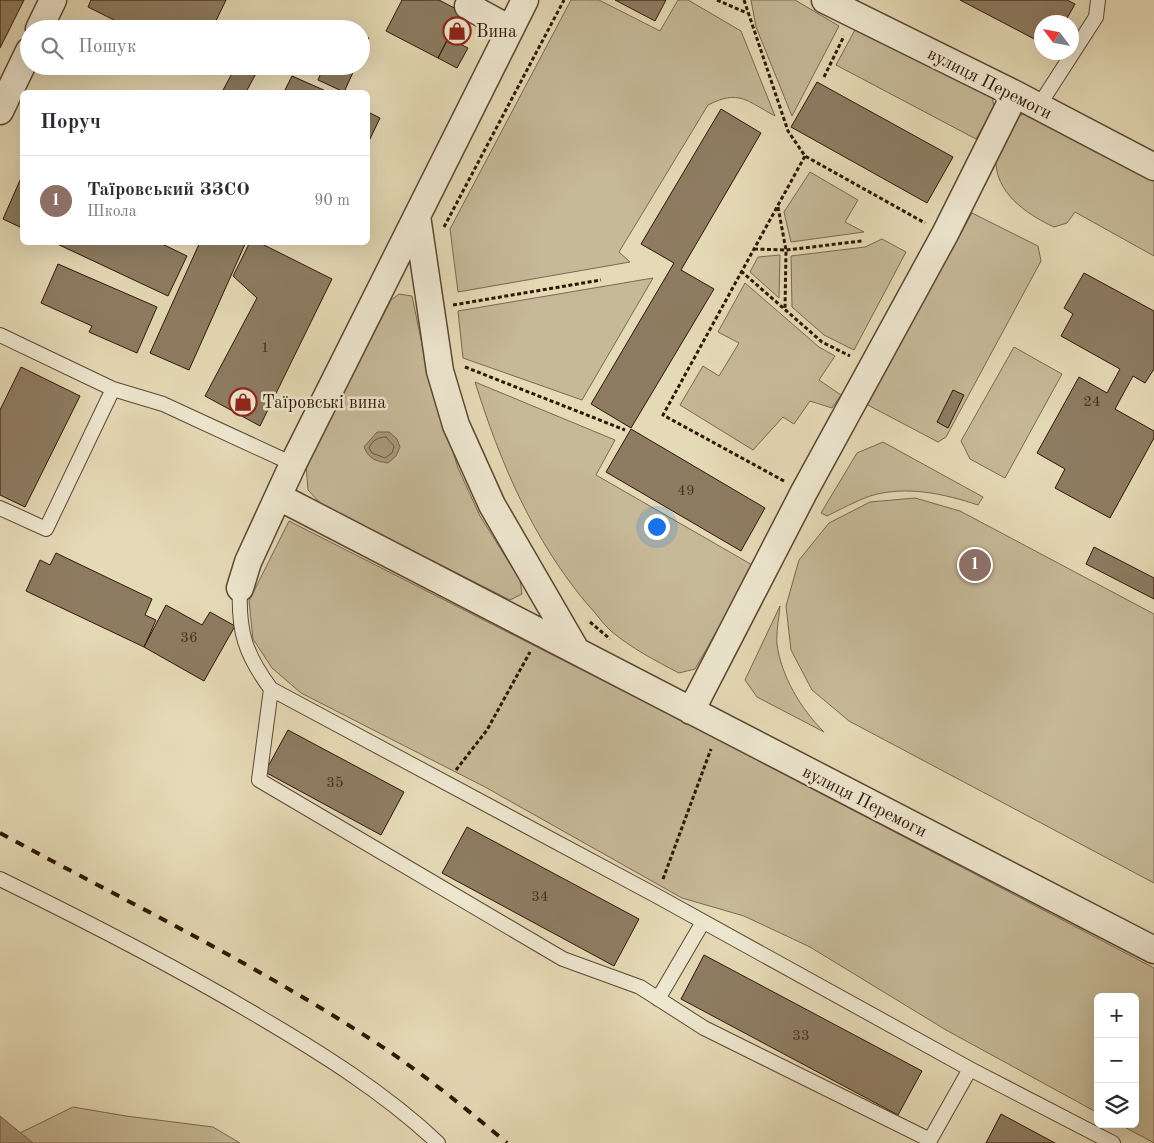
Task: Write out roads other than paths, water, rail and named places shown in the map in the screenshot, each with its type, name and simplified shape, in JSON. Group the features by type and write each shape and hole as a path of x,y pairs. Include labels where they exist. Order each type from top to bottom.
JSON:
{"street":[{"path":"43,20 53,0"},
{"path":"240,588 248,562 293,464 524,0"},
{"name":"вулиця Перемоги","path":"825,0 1015,94 1154,167"},
{"path":"468,6 510,29"},
{"path":"0,111 20,70"},
{"path":"691,711 804,492 874,368 945,234 1015,94"},
{"path":"417,216 440,371 456,425 492,505 577,651"},
{"name":"вулиця Перемоги","path":"279,496 719,726 1154,950"}],"lane":[{"path":"1038,107 1096,17 1098,0"},
{"path":"0,335 113,388 163,404 293,464"},
{"path":"0,508 46,528 113,388"},
{"path":"240,588 239,616 243,641 254,666 271,689 657,896 970,1070 1113,1143"},
{"path":"271,689 259,780 439,888 564,958 640,987 704,1028 932,1142 970,1070"},
{"path":"0,879 194,978 300,1041 362,1083 438,1143"},
{"path":"658,999 703,922"}],"water":[{"path":"377,432 389,432 397,439 400,447 396,456 388,463 373,459 364,447"},
{"path":"0,1116 33,1143 0,1143"}],"railway":[{"path":"0,833 198,938 343,1022 420,1074 507,1143"}],"place":[{"name":"Вина","path":"457,31"},
{"name":"Таїровські вина","path":"243,402"},
{"name":"Таїровський ЗЗСО","path":"975,565"}]}
